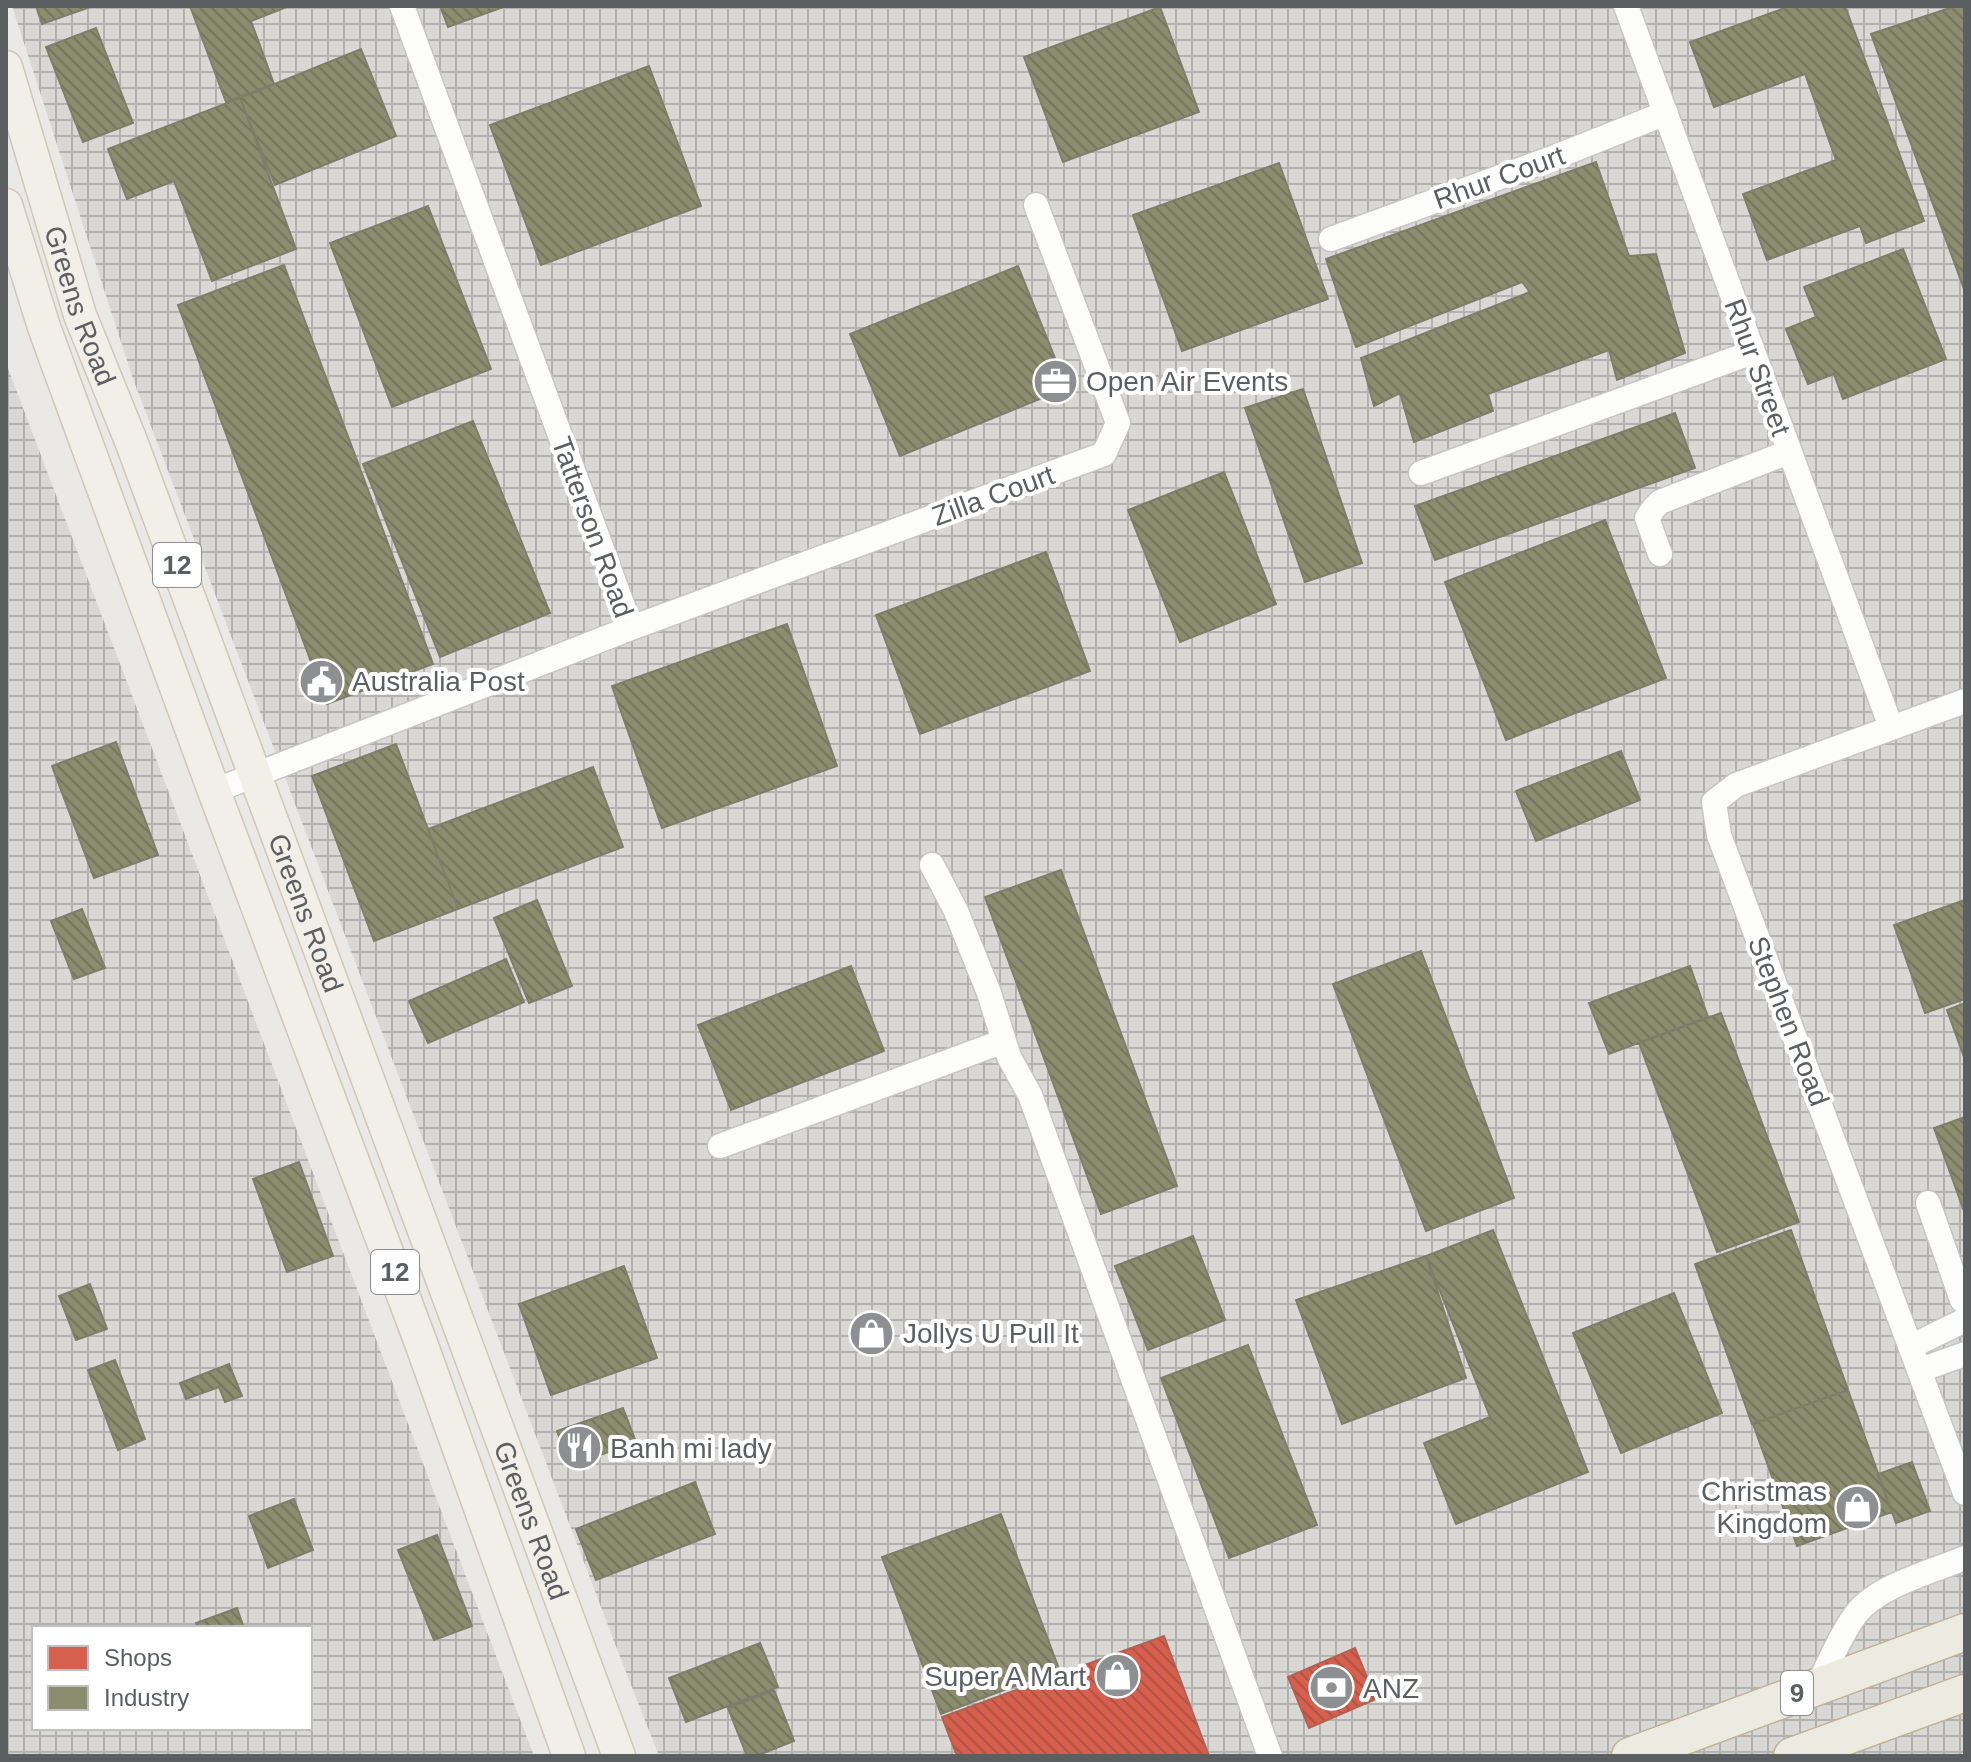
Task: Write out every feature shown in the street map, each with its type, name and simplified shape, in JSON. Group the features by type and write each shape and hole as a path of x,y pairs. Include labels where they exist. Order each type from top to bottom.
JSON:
{"highway":[{"name":"9","path":"1630,1756 1965,1632"},
{"path":"1818,1685 1837,1740"},
{"name":"9","path":"1792,1756 1965,1693"}],"main road":[{"name":"Greens Road","path":"6,67 67,273 96,356 256,775 619,1756"},
{"name":"Greens Road","path":"6,205 44,327 412,1318 569,1756"},
{"path":"60,371 96,356"},
{"path":"521,1622 564,1608"}],"street":[{"name":"Tatterson Road","path":"214,791 631,628 402,6"},
{"name":"Rhur Street","path":"1626,6 1891,727"},
{"name":"Rhur Court","path":"1331,239 1666,113"},
{"name":"Zilla Court","path":"631,628 1104,454 1118,423 1036,205"},
{"path":"1421,473 1753,352"},
{"path":"1660,554 1647,518 1660,502 1789,452"},
{"name":"Stephen Road","path":"1965,701 1736,785 1714,802 1719,835 1965,1493"},
{"path":"932,865 956,911 989,993 1009,1057 1030,1095 1270,1756"},
{"path":"720,1146 1004,1041"},
{"path":"1928,1203 1965,1302"},
{"path":"1912,1346 1965,1320"},
{"path":"1920,1370 1965,1354"},
{"path":"1818,1685 1846,1629 1870,1599 1884,1590 1965,1558"}],"shaded area":[{"path":"12,6 1965,6 1965,1756 659,1756 133,379"},
{"path":"6,363 534,1756 6,1756"}],"building: Shops":[{"name":"Super A Mart","path":"1164,1636 1209,1756 957,1756 942,1717"},
{"name":"ANZ","path":"1355,1648 1376,1699 1309,1728 1288,1677"}],"building: Industry":[{"path":"36,6 93,6 42,24"},
{"path":"190,6 289,6 251,21 274,84 226,102"},
{"path":"440,6 506,6 448,27"},
{"path":"1781,6 1845,6 1924,221 1866,243 1860,226 1767,260 1743,194 1836,160 1805,74 1714,107 1690,42 1782,9"},
{"path":"1956,6 1965,6 1965,292 1871,34"},
{"path":"1160,7 1199,112 1063,162 1024,57"},
{"path":"96,28 133,123 83,142 46,47"},
{"path":"361,49 396,136 275,185 240,98"},
{"path":"649,66 701,206 541,265 490,125"},
{"path":"240,98 296,249 212,281 174,181 127,199 108,149"},
{"path":"1596,162 1629,256 1656,254 1685,353 1617,380 1609,350 1488,394 1493,411 1414,442 1400,393 1374,406 1361,358 1530,292 1522,282 1356,347 1326,259"},
{"path":"1279,163 1328,299 1182,351 1133,215"},
{"path":"428,206 491,369 392,407 330,243"},
{"path":"1903,249 1946,359 1843,399 1834,374 1808,384 1786,329 1816,317 1804,287"},
{"path":"284,265 433,664 327,704 324,697 312,702 304,681 302,675 314,670 178,305"},
{"path":"1018,266 1067,388 900,456 850,334"},
{"path":"1303,389 1362,563 1305,582 1245,408"},
{"path":"1675,413 1695,468 1435,560 1415,506"},
{"path":"473,421 550,613 440,657 363,464"},
{"path":"1224,472 1276,604 1180,642 1128,510"},
{"path":"1605,520 1666,678 1506,740 1445,582"},
{"path":"1046,552 1090,671 920,734 876,615"},
{"path":"787,624 837,766 662,828 612,686"},
{"path":"116,742 158,855 94,878 52,766"},
{"path":"396,744 458,909 374,941 312,776"},
{"path":"1621,751 1640,800 1536,841 1516,791"},
{"path":"593,767 623,847 458,909 428,829"},
{"path":"1061,870 1177,1186 1101,1214 985,897"},
{"path":"537,900 572,986 529,1003 494,918"},
{"path":"1965,900 1965,999 1925,1013 1894,925"},
{"path":"82,909 105,968 74,979 51,921"},
{"path":"1421,951 1514,1198 1426,1231 1333,984"},
{"path":"506,959 524,1002 428,1043 409,1001"},
{"path":"851,966 884,1051 731,1110 698,1025"},
{"path":"1690,966 1708,1017 1609,1054 1589,1003"},
{"path":"1965,1003 1965,1060 1947,1010"},
{"path":"1721,1013 1799,1222 1717,1252 1639,1043"},
{"path":"1965,1117 1965,1214 1934,1128"},
{"path":"299,1162 333,1256 287,1272 253,1179"},
{"path":"1493,1230 1588,1472 1456,1524 1424,1443 1490,1417 1426,1256"},
{"path":"1791,1230 1848,1390 1752,1424 1695,1264"},
{"path":"1193,1236 1225,1320 1148,1350 1115,1266"},
{"path":"1426,1256 1466,1378 1342,1424 1296,1300"},
{"path":"624,1266 657,1358 551,1395 519,1304"},
{"path":"90,1284 107,1329 76,1340 59,1296"},
{"path":"1674,1293 1722,1413 1621,1453 1573,1333"},
{"path":"1248,1345 1317,1525 1229,1558 1161,1378"},
{"path":"115,1360 145,1439 118,1450 88,1370"},
{"path":"229,1364 242,1396 225,1402 219,1387 186,1399 180,1383"},
{"path":"1848,1390 1892,1512 1797,1546 1753,1424"},
{"path":"623,1408 636,1442 570,1466 557,1431"},
{"path":"1912,1462 1930,1511 1896,1523 1878,1474"},
{"path":"695,1482 715,1534 596,1580 576,1529"},
{"path":"294,1499 313,1550 268,1568 249,1516"},
{"path":"1001,1514 1059,1669 941,1714 882,1557"},
{"path":"437,1535 472,1626 434,1640 398,1550"},
{"path":"237,1608 243,1626 197,1626 196,1623"},
{"path":"760,1643 778,1687 686,1722 669,1678"},
{"path":"774,1690 794,1741 756,1756 747,1756 728,1708"}],"place":[{"name":"Open Air Events","path":"1055,381"},
{"name":"Australia Post","path":"321,681"},
{"name":"Jollys U Pull It","path":"872,1333"},
{"name":"Banh mi lady","path":"579,1448"},
{"name":"Christmas Kingdom","path":"1858,1507"},
{"name":"Super A Mart","path":"1117,1676"},
{"name":"ANZ","path":"1332,1688"}]}
